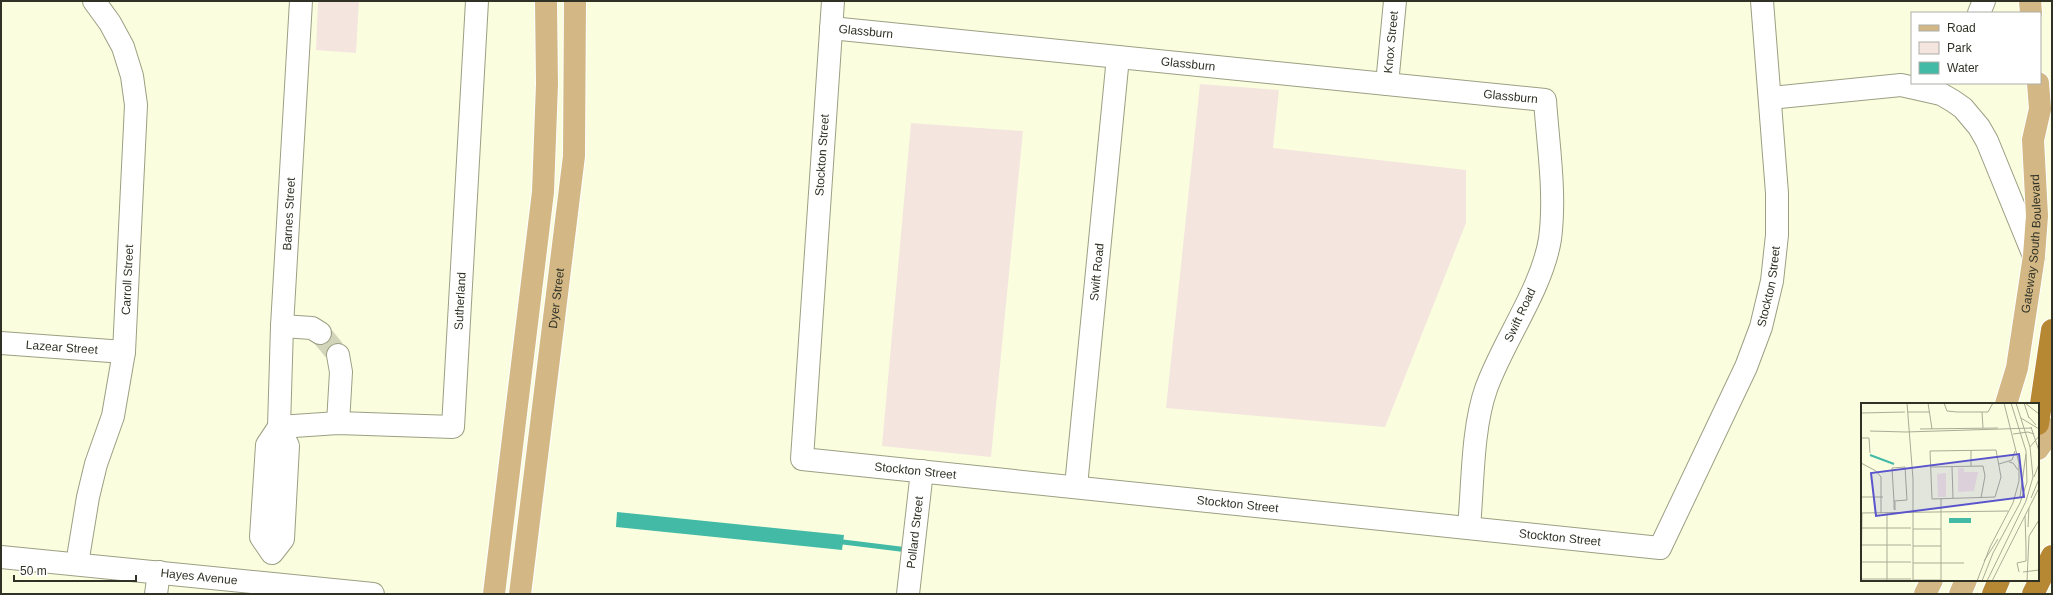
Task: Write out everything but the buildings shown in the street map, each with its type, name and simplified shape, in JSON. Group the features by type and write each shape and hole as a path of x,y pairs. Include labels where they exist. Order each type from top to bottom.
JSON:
{"highway":[{"path":"2039,417 2052,330"},
{"path":"2033,594 2052,556"},
{"path":"1993,594 1999,581"}],"main road":[{"path":"494,594 543,192 547,84 546,1"},
{"name":"Dyer Street","path":"520,594 574,156 575,1"},
{"path":"2030,1 2031,12"},
{"name":"Gateway South Boulevard","path":"2006,403 2017,368 2034,256 2037,216 2033,140 2040,109 2038,84"},
{"path":"2040,109 2052,131"},
{"path":"2039,448 2052,429"},
{"path":"1925,594 1932,581"},
{"path":"1960,594 1966,581"}],"street":[{"name":"Carroll Street","path":"77,564 88,497 112,416 124,352 136,105 132,76 122,47 110,23 94,1"},
{"name":"Barnes Street","path":"271,583 272,553 283,539 288,446 279,427 282,326 301,1"},
{"name":"Sutherland","path":"279,427 338,424 453,427 477,1"},
{"name":"Stockton Street","path":"833,1 802,459 1076,486 1660,548 1746,367 1768,302 1774,266 1778,212 1762,1"},
{"name":"Knox Street","path":"1387,84 1395,1"},
{"path":"1979,12 1984,1"},
{"name":"Glassburn","path":"831,28 1544,100"},
{"name":"Swift Road","path":"1076,486 1118,57"},
{"path":"1770,98 1906,82"},
{"path":"1912,84 1941,94 1953,101 1963,108 1979,127 1996,160 2034,256"},
{"name":"Swift Road","path":"1469,527 1482,406 1492,375 1540,273 1550,239 1551,186 1544,100"},
{"path":"282,326 312,328 320,333"},
{"name":"Lazear Street","path":"1,343 124,352"},
{"path":"338,354 341,372 338,424"},
{"name":"Pollard Street","path":"908,594 922,471"},
{"name":"Hayes Avenue","path":"1,556 374,594"},
{"path":"156,594 159,572"}],"green space":[{"path":"318,1 359,1 356,53 316,50"},
{"path":"1200,84 1279,90 1273,148 1466,170 1466,223 1385,427 1166,408"},
{"path":"911,123 1023,131 991,457 882,446"}],"water":[{"path":"617,512 844,535 842,550 616,527"}],"waterway":[{"path":"843,542 908,550"}],"tunnel":[{"path":"320,333 338,355"}]}
